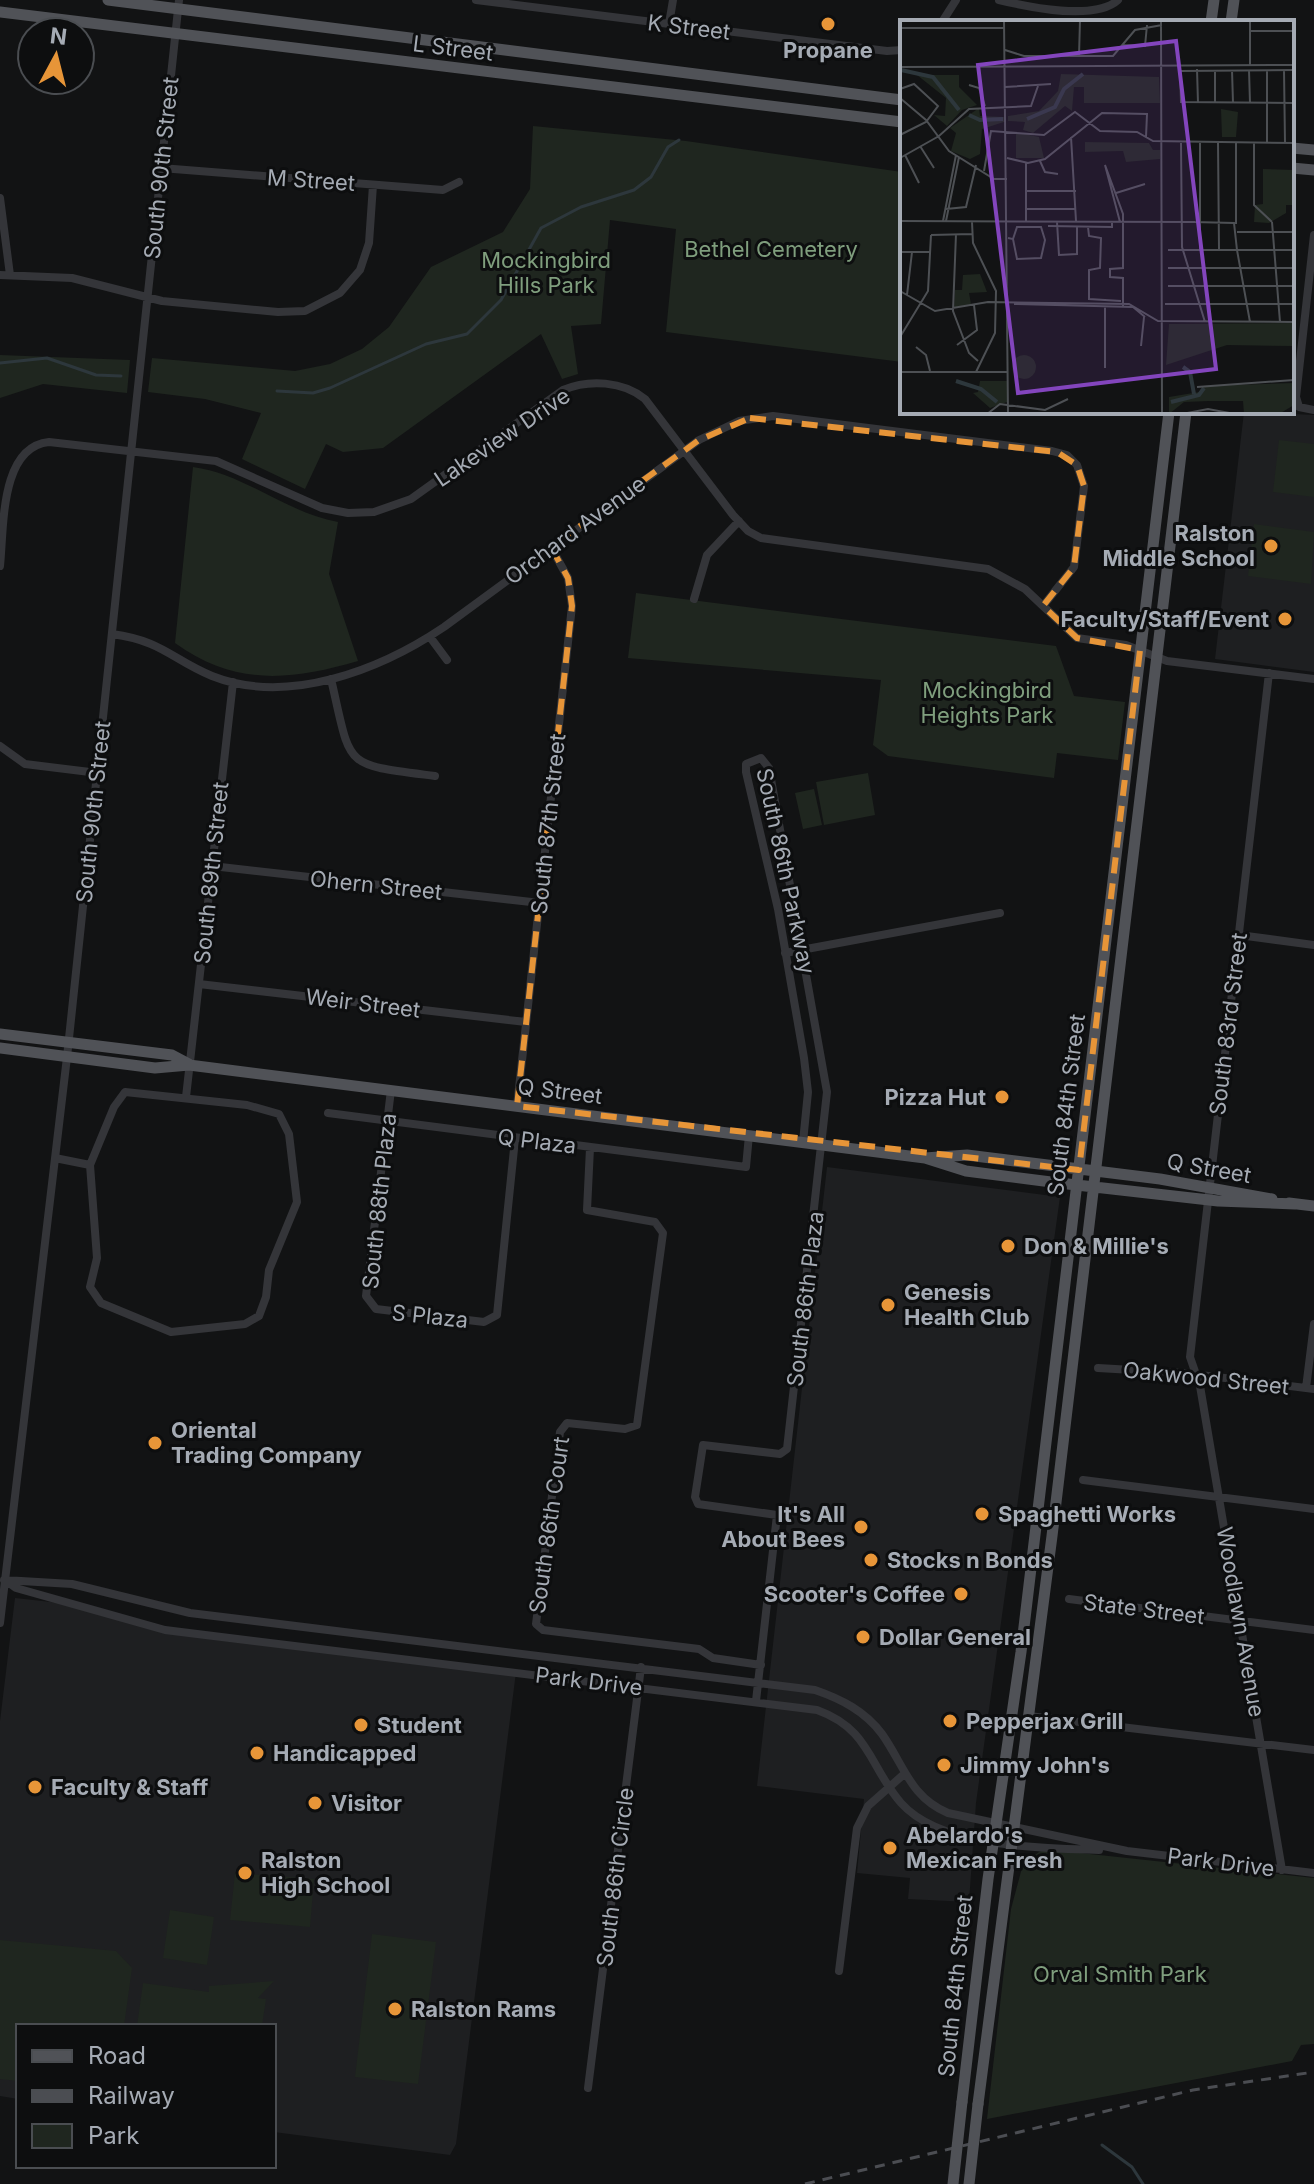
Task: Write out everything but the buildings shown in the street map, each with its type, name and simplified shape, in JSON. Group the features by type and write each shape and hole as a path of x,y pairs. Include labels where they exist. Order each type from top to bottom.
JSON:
{"main road":[{"name":"L Street","path":"108,0 178,4 900,100"},
{"path":"1211,20 1214,0"},
{"path":"1231,20 1234,0"},
{"name":"L Street","path":"0,12 900,122"},
{"path":"1294,148 1314,150"},
{"path":"1294,168 1314,170"},
{"name":"South 84th Street","path":"953,2184 993,1841 1017,1679 1169,414"},
{"name":"South 84th Street","path":"969,2184 1029,1716 1186,414"},
{"name":"Q Street","path":"0,1034 172,1055 189,1065"},
{"name":"Q Street","path":"0,1048 155,1068 189,1065 749,1135 925,1158 966,1171 1077,1185 1207,1200 1314,1206"},
{"name":"Q Street","path":"925,1158 967,1155 1208,1187 1295,1204"}],"street":[{"name":"K Street","path":"476,0 900,50"},
{"path":"669,24 673,0"},
{"path":"943,20 956,0"},
{"path":"999,0 1083,11 1105,10 1117,1"},
{"name":"South 90th Street","path":"0,1623 69,1042 178,4"},
{"name":"M Street","path":"161,168 443,190 459,182"},
{"path":"0,198 5,275 72,278 148,298 288,313 323,304 345,288 362,264 369,243 373,185"},
{"path":"1314,235 1297,405 1314,410"},
{"name":"Lakeview Drive","path":"0,566 9,480 15,462 25,450 49,442 216,461 322,508 348,513 374,512 411,499 563,390 596,383 622,387 640,395 748,531 772,541 988,569 1016,582 1077,638 1140,650 1167,661 1314,679"},
{"name":"Orchard Avenue","path":"112,634 152,642 205,672 233,682 264,686 331,679 383,662 430,637 684,450 728,424 773,416 1057,452 1077,465 1084,486 1074,567 1043,606"},
{"path":"694,599 707,555 739,521"},
{"name":"South 87th Street","path":"517,1106 572,606 568,578 551,547"},
{"path":"430,637 447,660"},
{"name":"South 83rd Street","path":"1196,1375 1190,1357 1269,673"},
{"path":"331,679 347,747 354,758 372,768 435,776"},
{"name":"South 89th Street","path":"186,1097 233,682"},
{"path":"0,746 25,764 98,773"},
{"name":"South 86th Parkway","path":"803,1142 807,1104 801,1042 778,909 746,764 761,758 769,768 820,1039 826,1106 823,1145"},
{"path":"758,815 777,811"},
{"name":"Ohern Street","path":"212,866 540,903"},
{"path":"778,909 795,904"},
{"path":"785,953 1000,913"},
{"path":"1239,935 1314,945"},
{"name":"Weir Street","path":"199,984 526,1022"},
{"path":"801,1042 820,1039"},
{"name":"South 88th Plaza","path":"376,1309 366,1296 391,1090"},
{"path":"125,1092 265,1108 279,1114 287,1124 297,1202 269,1270 266,1297 259,1316 245,1324 180,1333 101,1303 90,1287 97,1258 90,1165 125,1092"},
{"path":"807,1104 826,1106"},
{"name":"Q Plaza","path":"328,1113 746,1167 749,1135"},
{"name":"S Plaza","path":"376,1309 484,1322 493,1320 500,1311 515,1139"},
{"name":"South 86th Plaza","path":"761,1665 777,1515 696,1503 703,1445 784,1453 823,1145"},
{"name":"South 86th Court","path":"590,1148 587,1210 655,1222 661,1226 642,1396 635,1427 564,1424 535,1620 537,1626 699,1649 713,1658 761,1665"},
{"path":"55,1158 90,1165"},
{"path":"1310,1389 1314,1324"},
{"name":"Oakwood Street","path":"1098,1368 1196,1375 1310,1389"},
{"name":"Woodlawn Avenue","path":"1196,1375 1282,1870"},
{"path":"1083,1480 1314,1509"},
{"name":"Park Drive","path":"3,1580 72,1584 190,1613 815,1690 855,1709 880,1732 903,1775 930,1805 956,1816 995,1826 1127,1851"},
{"name":"Park Drive","path":"3,1580 16,1588 165,1630 817,1710 845,1724 866,1746 889,1786 907,1809 925,1822 955,1834 1011,1844 1127,1851 1314,1873"},
{"name":"State Street","path":"1069,1599 1314,1630"},
{"path":"756,1701 761,1665"},
{"name":"South 86th Circle","path":"588,2088 641,1667"},
{"path":"1029,1716 1314,1750"},
{"path":"839,1971 857,1828 863,1812 903,1775"}],"highlighted area":[{"path":"750,418 1057,452 1077,465 1084,486 1074,567 1043,606 1077,638 1140,650 1079,1170 517,1106 572,606 568,578 551,547 699,440"}],"shaded area":[{"name":"Ralston Middle School","path":"1244,414 1314,415 1314,672 1215,659"},
{"path":"827,1167 1060,1197 976,1803 969,1902 908,1899 910,1878 857,1873 864,1799 757,1786"},
{"name":"Ralston High School","path":"15,1598 78,1605 165,1630 516,1672 456,2144 450,2155 276,2132 276,2024 16,2024 16,2099 0,2096 0,1721"}],"green space":[{"path":"533,126 686,141 900,172 900,362 666,332 676,229 610,220 601,324 571,326 578,374 562,379 541,334 383,448 343,452 326,444 305,489 242,459 261,413 205,399 148,392 152,358 295,371 330,364 362,349 389,327 431,267 503,232 530,189"},
{"path":"0,355 130,360 127,393 43,384 0,398"},
{"path":"1279,440 1314,444 1314,497 1273,492"},
{"path":"193,467 230,477 301,511 338,522 329,574 358,661 309,673 263,676 219,667 175,643"},
{"path":"1254,524 1314,532 1311,584 1248,576"},
{"name":"Mockingbird Heights Park","path":"636,593 1056,646 1074,696 1125,702 1118,760 1057,753 1054,778 888,756 873,745 881,680 628,658"},
{"path":"868,773 875,815 824,825 816,782"},
{"path":"814,789 822,825 803,829 795,793"},
{"name":"Orval Smith Park","path":"1043,1849 1314,1878 1314,2044 1301,2045 1292,2061 987,2119 1011,1909 1023,1864"},
{"path":"235,1873 314,1879 310,1927 230,1920"},
{"path":"170,1910 214,1917 207,1965 163,1958"},
{"name":"Ralston Rams","path":"372,1934 436,1942 418,2084 355,2077"},
{"path":"0,1940 116,1951 132,1968 124,2024 16,2024 16,2081 0,2079"},
{"path":"274,1981 258,1998 266,1999 262,2024 137,2024 143,1983 209,1992 209,1986"}],"waterway":[{"path":"277,391 313,393 330,388 426,344 467,334 501,300 541,228 581,207 634,190 651,177 668,147 679,140"},
{"path":"0,363 47,358 96,375 121,376"},
{"path":"1102,2145 1132,2167 1143,2184"}],"railway":[{"path":"805,2184 1193,2090 1314,2072"}],"place":[{"name":"Propane","path":"828,24"},
{"name":"Ralston Middle School","path":"1271,546"},
{"name":"Faculty/Staff/Event","path":"1285,619"},
{"name":"Pizza Hut","path":"1002,1097"},
{"name":"Don & Millie's","path":"1008,1246"},
{"name":"Genesis Health Club","path":"888,1305"},
{"name":"Oriental Trading Company","path":"155,1443"},
{"name":"Spaghetti Works","path":"982,1514"},
{"name":"It's All About Bees","path":"861,1527"},
{"name":"Stocks n Bonds","path":"871,1560"},
{"name":"Scooter's Coffee","path":"961,1594"},
{"name":"Dollar General","path":"863,1637"},
{"name":"Pepperjax Grill","path":"950,1721"},
{"name":"Student","path":"361,1725"},
{"name":"Handicapped","path":"257,1753"},
{"name":"Jimmy John's","path":"944,1765"},
{"name":"Faculty & Staff","path":"35,1787"},
{"name":"Visitor","path":"315,1803"},
{"name":"Abelardo's Mexican Fresh","path":"890,1848"},
{"name":"Ralston High School","path":"245,1873"},
{"name":"Ralston Rams","path":"395,2009"}],"park label":[{"name":"Bethel Cemetery","path":"771,249"},
{"name":"Mockingbird Hills Park","path":"546,272"}]}
